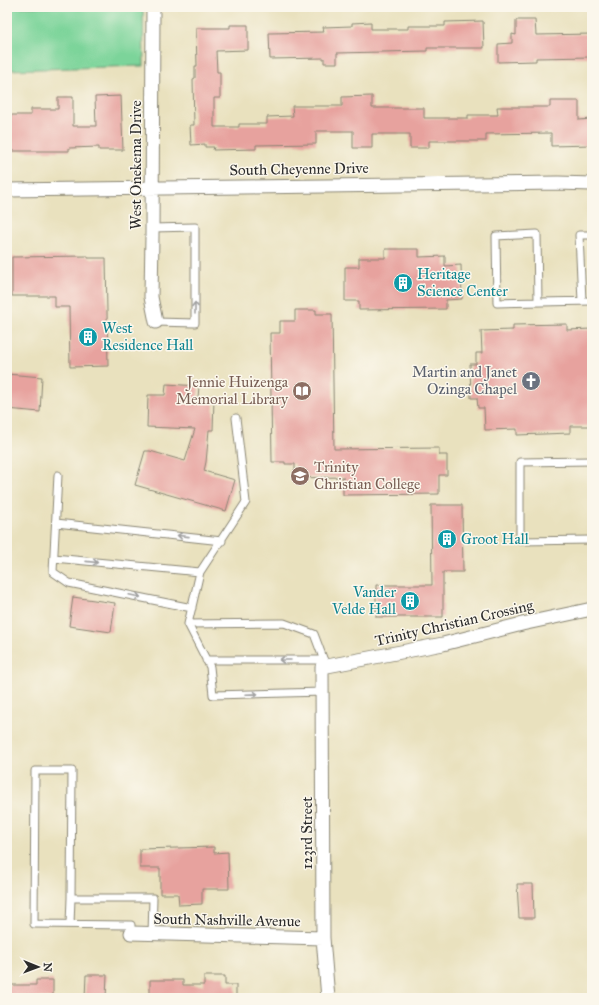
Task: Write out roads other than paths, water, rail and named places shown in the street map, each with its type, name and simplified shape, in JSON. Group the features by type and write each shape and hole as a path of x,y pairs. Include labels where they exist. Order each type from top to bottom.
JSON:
{"street":[{"name":"West Onekema Drive","path":"153,7 151,297 156,322"},
{"name":"South Cheyenne Drive","path":"7,190 152,187 558,183 592,184"},
{"name":"Trinity Christian Crossing","path":"324,665 443,644 522,624 592,609"},
{"name":"123rd Street","path":"324,665 323,938 328,998"},
{"name":"South Nashville Avenue","path":"131,933 323,938"}],"lane":[{"path":"152,228 195,227 195,323 156,322"},
{"path":"538,302 537,234 496,236 497,303 592,301"},
{"path":"582,301 579,235 592,235"},
{"path":"236,418 246,502 222,541 200,572 188,624 210,667 213,695 323,692"},
{"path":"592,461 520,462 520,541 592,540"},
{"path":"58,475 53,572 69,583 192,608"},
{"path":"56,523 222,541"},
{"path":"54,558 200,572"},
{"path":"188,624 284,623 314,634 324,665 206,660"},
{"path":"70,924 72,771 35,771 34,924 131,925 131,933"},
{"path":"71,898 153,898 152,934"}],"place":[{"name":"Heritage Science Center","path":"403,283"},
{"name":"West Residence Hall","path":"88,337"},
{"name":"Martin and Janet Ozinga Chapel","path":"531,381"},
{"name":"Jennie Huizenga Memorial Library","path":"302,391"},
{"name":"Trinity Christian College","path":"300,476"},
{"name":"Groot Hall","path":"447,539"},
{"name":"Vander Velde Hall","path":"410,601"}]}
